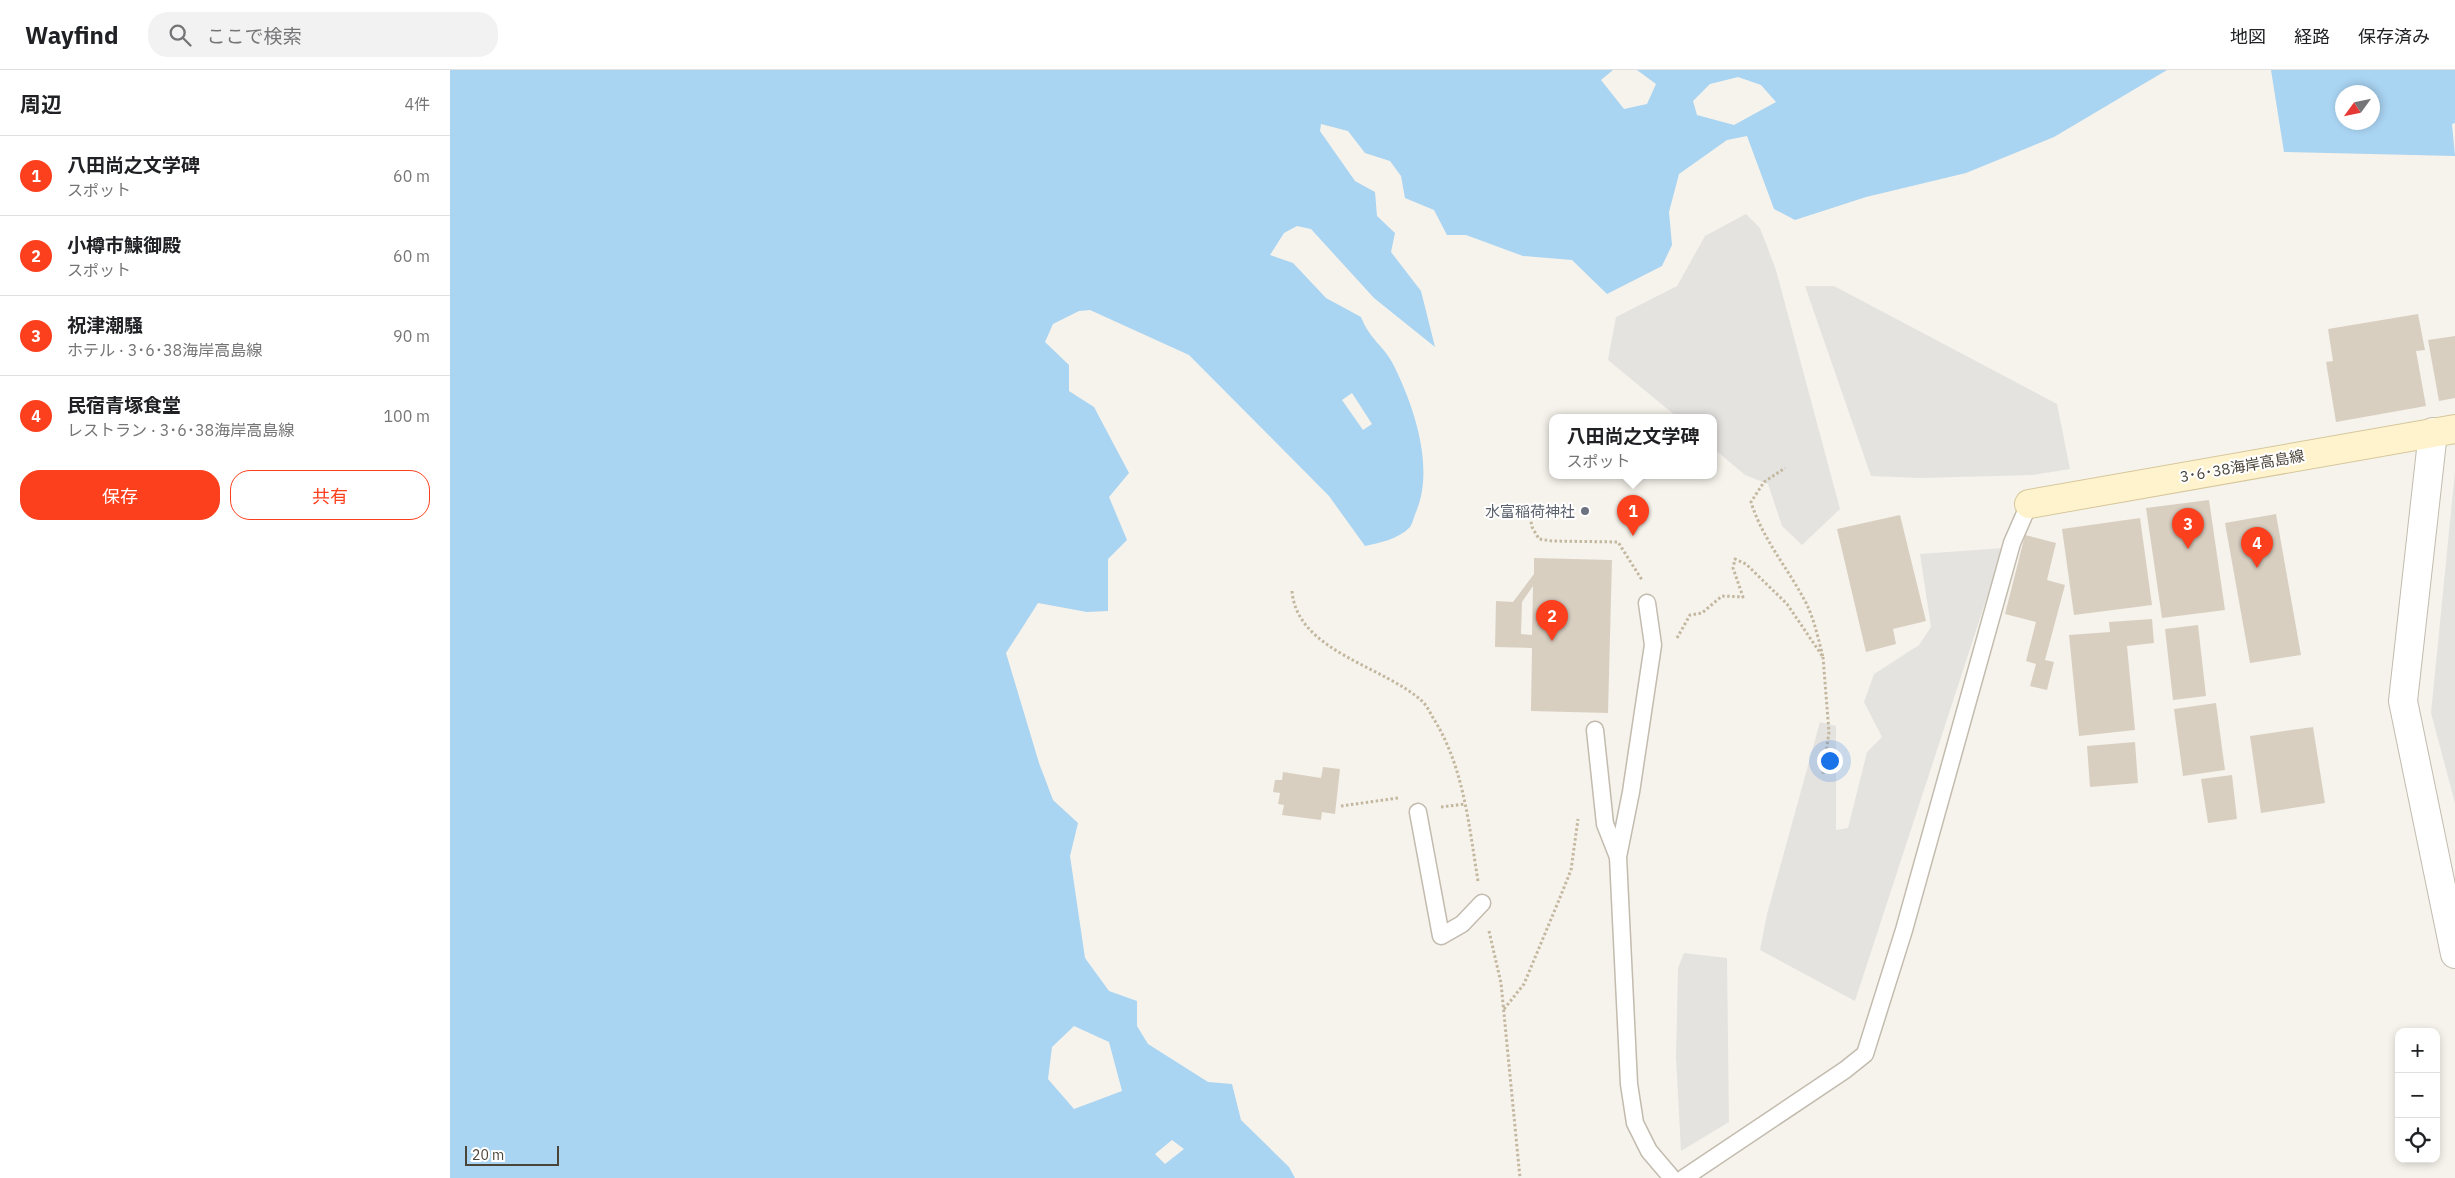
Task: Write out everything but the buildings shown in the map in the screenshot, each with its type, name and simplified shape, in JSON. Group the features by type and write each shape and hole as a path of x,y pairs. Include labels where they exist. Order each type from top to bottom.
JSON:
{"main road":[{"name":"3･6･38海岸高島線","path":"2028,504 2444,430"}],"street":[{"path":"2444,430 2403,701 2455,954"}],"lane":[{"path":"1684,1178 1845,1070 1865,1054 1904,930 2012,543 2028,504"},
{"path":"1647,602 1654,645 1631,792 1618,857 1628,1084 1635,1123 1649,1151 1672,1178"},
{"path":"1595,730 1605,824 1618,857"},
{"path":"1418,812 1442,936 1462,924 1482,903"}],"path":[{"path":"1784,468 1764,482 1751,502 1761,528 1806,602 1823,657 1829,732 1823,774"},
{"path":"1564,512 1530,516 1532,527 1539,539 1552,542 1618,542 1642,580 1647,602"},
{"path":"1654,645 1676,639 1690,615 1702,613 1722,596 1743,597 1733,568 1734,559 1746,564 1787,604 1823,657"},
{"path":"1504,1009 1524,984 1571,870 1579,815"}],"shaded area":[{"path":"1746,214 1760,228 1776,270 1840,509 1802,545 1782,526 1768,484 1745,475 1717,451 1717,414 1673,414 1608,360 1616,317 1677,286 1705,236"},
{"path":"1805,286 1834,286 2057,404 2070,469 2033,475 1921,478 1871,476"},
{"path":"2455,471 2455,803 2431,713"},
{"path":"2003,548 1855,1001 1760,950 1767,914 1820,722 1836,726 1836,830 1848,828 1867,752 1882,737 1864,702 1874,674 1919,645 1931,627 1920,554"},
{"path":"1684,953 1727,958 1729,1122 1681,1151 1676,1057 1678,968"}],"water":[{"path":"450,70 1613,70 1601,80 1624,109 1647,104 1656,84 1637,70 2167,70 2054,137 1966,173 1866,197 1795,220 1774,209 1747,136 1727,140 1679,174 1669,212 1672,245 1662,266 1607,294 1572,260 1523,256 1466,235 1447,235 1434,210 1405,198 1401,176 1390,161 1365,153 1348,131 1321,124 1320,131 1355,181 1375,192 1377,216 1395,233 1391,252 1421,291 1435,347 1374,298 1311,229 1297,226 1284,233 1270,255 1293,263 1326,298 1361,317 1369,332 1393,364 1415,417 1423,456 1421,494 1416,512 1410,527 1400,535 1371,545 1365,546 1329,496 1189,355 1090,310 1079,311 1053,324 1045,342 1069,365 1069,391 1094,407 1129,473 1109,497 1127,540 1108,559 1108,611 1087,612 1038,603 1006,653 1039,763 1053,800 1078,823 1070,856 1085,958 1109,991 1137,1001 1137,1026 1148,1044 1208,1082 1232,1084 1241,1120 1289,1167 1295,1178 450,1178","holes":["1738,77 1761,85 1776,102 1734,125 1697,115 1693,101 1710,84","1352,393 1372,424 1363,430 1342,400","1074,1026 1109,1042 1122,1091 1074,1109 1048,1079 1052,1047","1172,1140 1184,1149 1165,1164 1155,1154"]},
{"path":"2271,70 2455,70 2455,123 2452,124 2455,156 2284,152"}],"place":[{"name":"水富稲荷神社","path":"1585,511"},
{"name":"八田尚之文学碑","path":"1633,536"},
{"name":"祝津潮騒","path":"2188,549"},
{"name":"民宿青塚食堂","path":"2257,568"},
{"name":"小樽市鰊御殿","path":"1552,641"}]}
